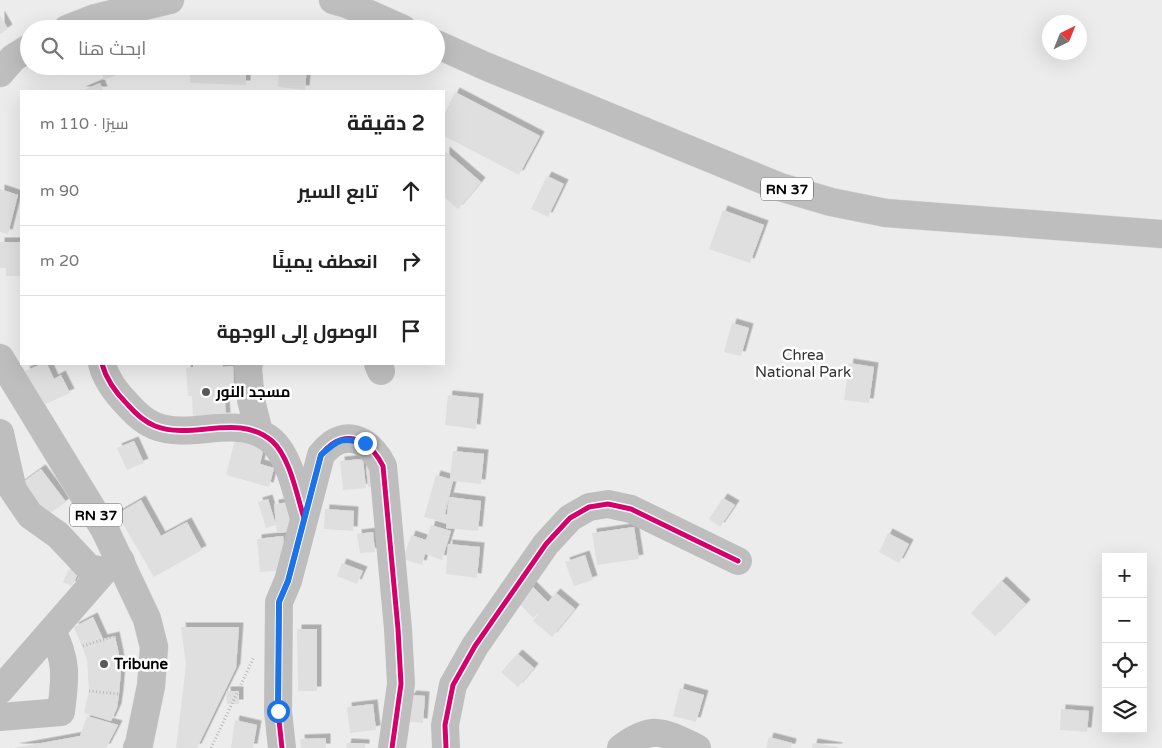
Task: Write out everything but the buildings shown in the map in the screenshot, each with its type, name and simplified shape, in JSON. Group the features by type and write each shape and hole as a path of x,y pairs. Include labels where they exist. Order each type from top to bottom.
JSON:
{"street":[{"path":"90,20 170,0"},
{"path":"333,0 384,16"},
{"name":"RN 37","path":"445,48 494,70 780,187 831,202 886,213 1162,234"},
{"path":"0,73 13,58 20,54"},
{"name":"RN 37","path":"0,358 85,495 113,566 147,619 154,647 152,686 158,748"},
{"path":"102,365 117,394 137,414 154,426 180,431 238,427 259,432 274,442 287,463 304,518"},
{"path":"250,365 248,368 251,400 259,432"},
{"path":"0,433 13,490 30,515 58,535 89,568 113,566"},
{"path":"282,748 278,711 279,602 288,581 321,455 333,443 349,438 365,443 376,453 383,466 401,684 392,748"},
{"path":"446,748 445,725 453,685 475,646 546,544 570,518 589,507 608,504 632,509 738,560"},
{"path":"0,690 113,566"},
{"path":"0,717 61,712 64,660 52,631"},
{"path":"137,748 152,686"},
{"path":"621,748 650,732 670,734 697,748"}],"path":[{"path":"83,646 115,636"},
{"path":"211,748 257,651"},
{"path":"89,691 119,694"}],"green space":[{"name":"Chrea National Park","path":"0,0 1162,0 1162,748 0,748"}],"cycle path":[{"path":"102,365 109,381 120,396 140,417 155,426 185,431 230,427 259,433 272,441 284,457 296,488 304,518"},
{"path":"282,748 278,711 279,602 288,581 321,455 332,444 348,439 356,440 369,447 383,466 398,629 401,684 392,748"},
{"path":"446,748 445,725 453,685 475,646 546,544 570,518 589,507 608,504 631,509 738,561"}],"place":[{"name":"مسجد النور","path":"206,392"},
{"name":"Tribune","path":"104,664"}],"route":[{"path":"278,711 279,602 288,581 321,455 333,443 349,438 365,443"}]}
